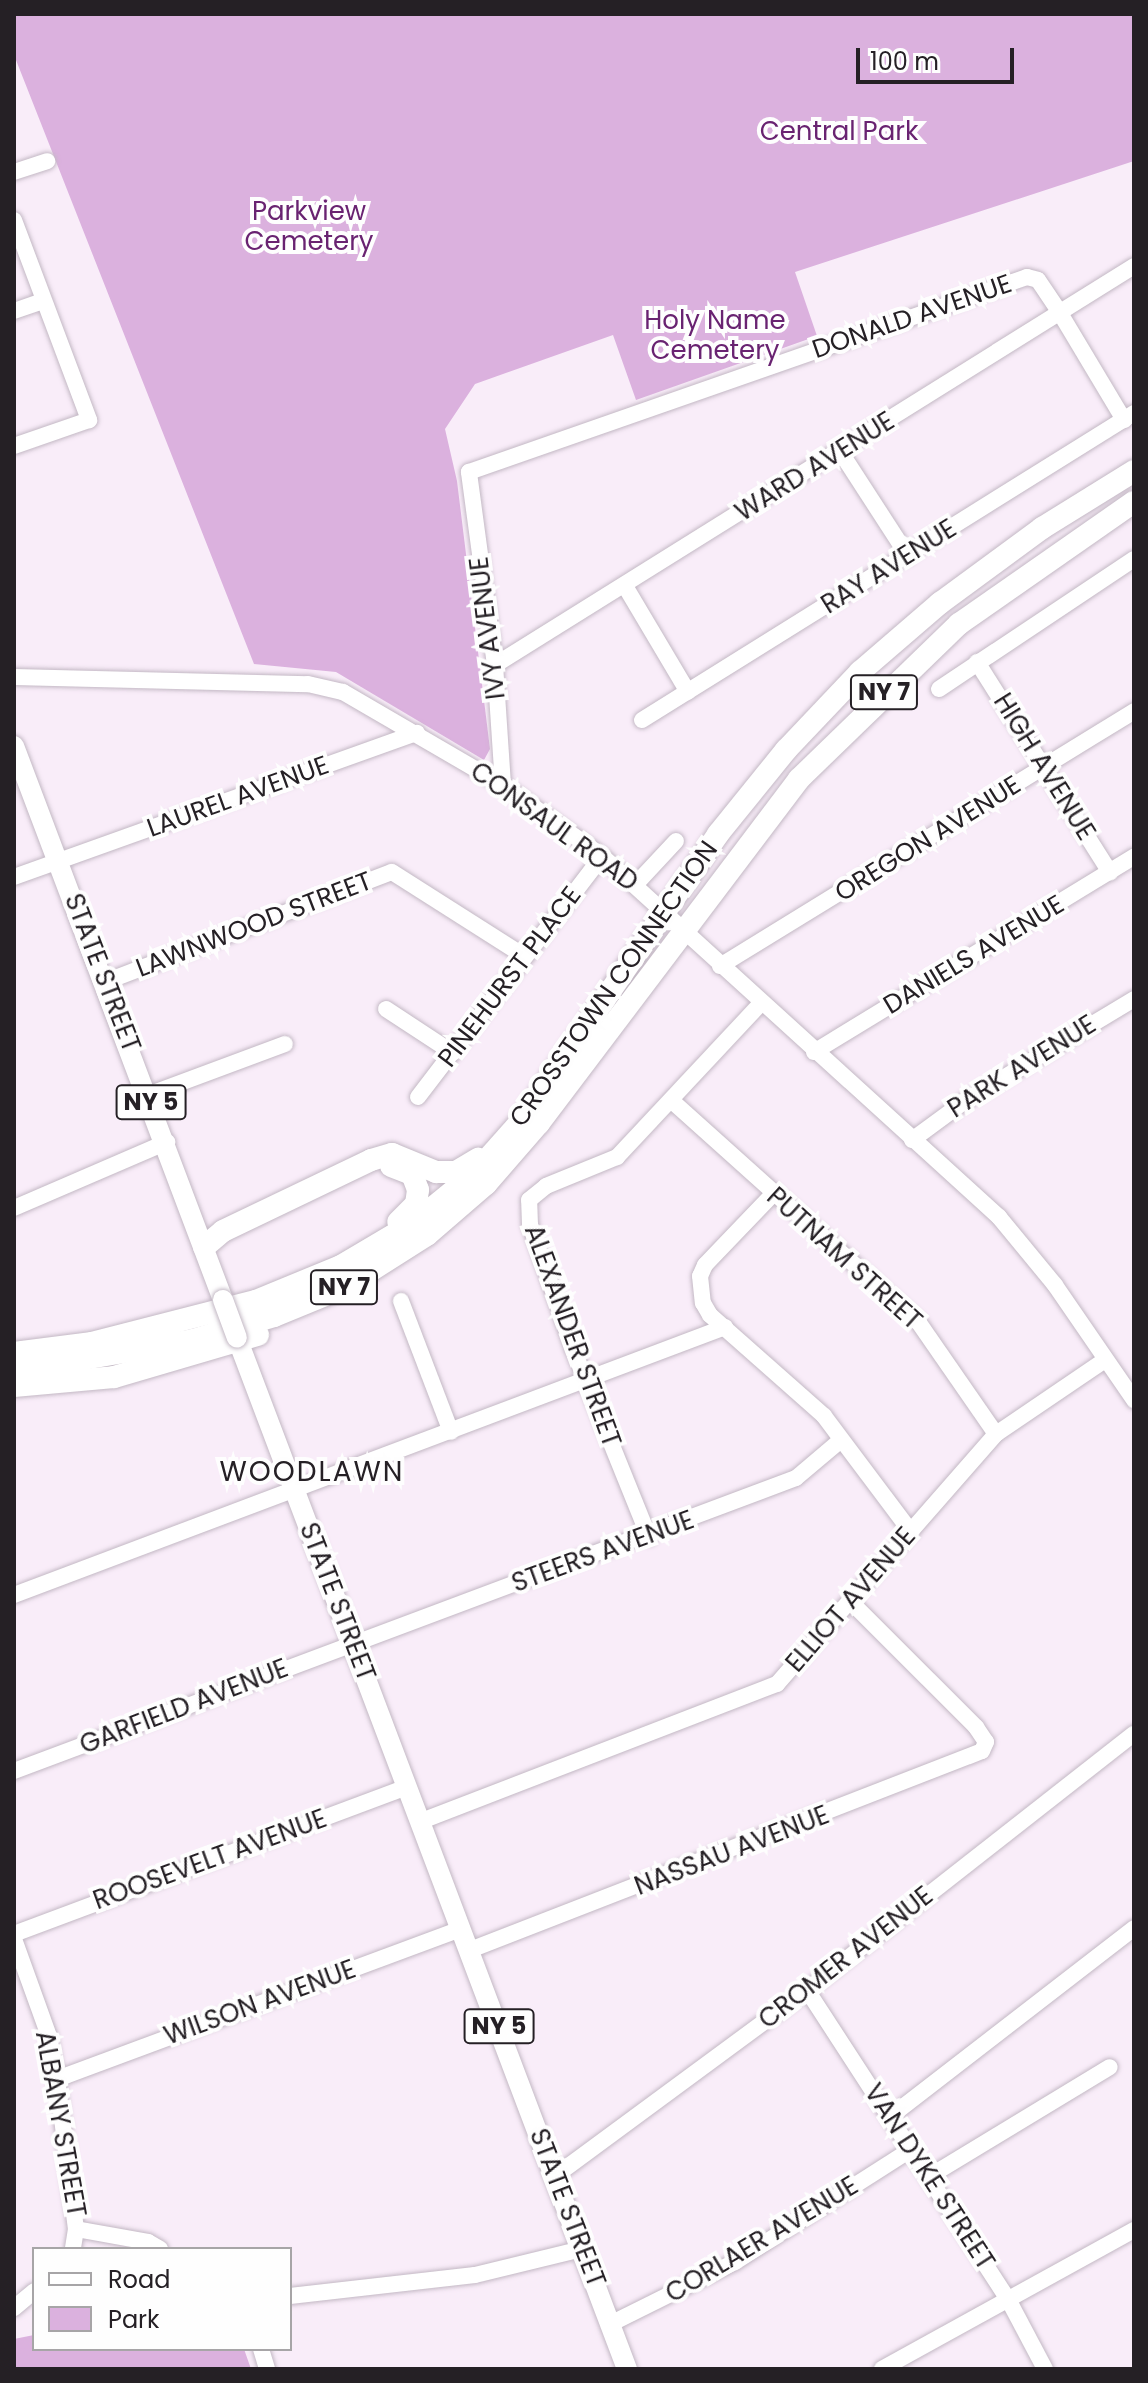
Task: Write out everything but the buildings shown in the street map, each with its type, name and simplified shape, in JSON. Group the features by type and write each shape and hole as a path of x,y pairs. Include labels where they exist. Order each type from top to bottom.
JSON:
{"highway":[{"name":"CROSSTOWN CONNECTION","path":"14,1353 180,1324 282,1291 371,1248 415,1222 474,1174 530,1122 663,913 786,750 860,672 940,603 1134,471"},
{"name":"CROSSTOWN CONNECTION","path":"14,1371 193,1340 274,1316 345,1287 427,1235 486,1184 530,1122 799,779 876,699 959,624 1057,551 1134,502"},
{"path":"204,1247 223,1231 371,1160 392,1154 436,1172 456,1172 530,1122"},
{"path":"14,1386 114,1377 319,1312 428,1248 499,1182 530,1122"},
{"path":"204,1247 227,1242 373,1167 403,1167 417,1182 416,1204 371,1248"}],"main road":[{"name":"STATE STREET","path":"14,746 167,1142 294,1490 627,2369"}],"street":[{"path":"14,172 47,161"},
{"path":"14,220 89,420 14,446"},
{"name":"WARD AVENUE","path":"495,665 1134,266"},
{"name":"DONALD AVENUE","path":"469,472 1027,277 1038,280 1060,313"},
{"path":"14,311 43,301"},
{"path":"1060,313 1129,416"},
{"name":"RAY AVENUE","path":"642,720 1129,416"},
{"path":"840,451 908,556"},
{"name":"IVY AVENUE","path":"469,472 495,665 503,785"},
{"path":"939,689 1134,559"},
{"path":"625,586 688,692"},
{"name":"HIGH AVENUE","path":"977,662 1110,872"},
{"name":"CONSAUL ROAD","path":"14,677 308,684 343,692 503,785 602,856 635,885 1024,1243 1134,1400"},
{"name":"OREGON AVENUE","path":"720,966 1134,711"},
{"name":"LAUREL AVENUE","path":"14,877 417,733"},
{"path":"635,885 676,841"},
{"name":"PINEHURST PLACE","path":"418,1097 602,856"},
{"name":"DANIELS AVENUE","path":"814,1052 1134,857"},
{"name":"LAWNWOOD STREET","path":"105,982 392,872 524,956"},
{"name":"PARK AVENUE","path":"912,1140 965,1101 1134,999"},
{"name":"ALEXANDER STREET","path":"649,1537 586,1382 530,1225 529,1200 546,1186 617,1157 761,1003"},
{"path":"386,1009 453,1053"},
{"path":"148,1095 285,1044"},
{"name":"PUTNAM STREET","path":"672,1101 919,1323 996,1434"},
{"path":"14,1208 167,1142"},
{"path":"773,1194 700,1276 703,1303 725,1327 785,1376 841,1440 911,1532"},
{"path":"401,1301 451,1432"},
{"path":"14,1595 586,1382 725,1327"},
{"name":"ELLIOT AVENUE","path":"419,1822 777,1684 852,1603 996,1434 1105,1360"},
{"name":"STEERS AVENUE","path":"354,1644 649,1537 796,1478 841,1440"},
{"name":"NASSAU AVENUE","path":"470,1950 974,1757 986,1742 852,1603"},
{"name":"GARFIELD AVENUE","path":"14,1771 354,1644"},
{"name":"CROMER AVENUE","path":"555,2176 807,1990 1134,1735"},
{"name":"ROOSEVELT AVENUE","path":"14,1936 407,1787"},
{"name":"WILSON AVENUE","path":"57,2079 462,1928"},
{"path":"891,2116 1134,1928"},
{"name":"ALBANY STREET","path":"14,1936 49,2036 76,2229 148,2242 157,2247"},
{"name":"VAN DYKE STREET","path":"807,1990 1008,2299 1045,2369"},
{"path":"930,2176 1110,2067"},
{"name":"CORLAER AVENUE","path":"610,2324 735,2262 910,2150"},
{"path":"73,2247 76,2229"},
{"path":"882,2369 1134,2230"},
{"path":"292,2296 475,2275 582,2249"},
{"path":"14,2308 32,2293"}],"green space":[{"name":"Parkview Cemetery","path":"14,14 1134,14 1134,161 795,272 817,336 636,400 613,335 475,384 445,429 457,481 490,749 484,760 336,672 254,664 14,55"},
{"path":"32,2335 32,2351 245,2351 251,2369 14,2369 14,2339"}],"district":[{"name":"WOODLAWN","path":"312,1472"}],"park label":[{"name":"Central Park","path":"839,132"},
{"name":"Holy Name Cemetery","path":"715,336"}]}
